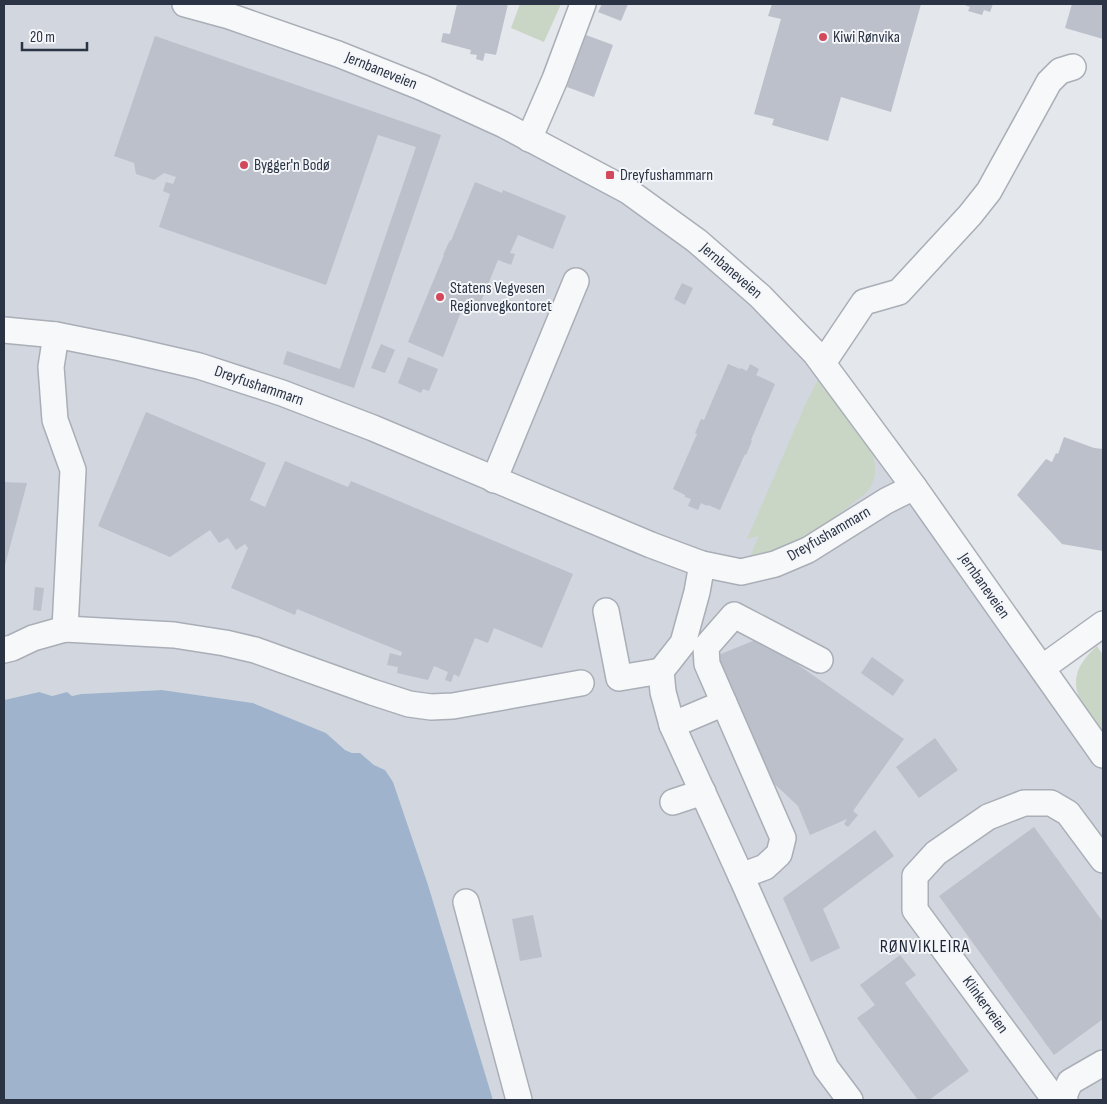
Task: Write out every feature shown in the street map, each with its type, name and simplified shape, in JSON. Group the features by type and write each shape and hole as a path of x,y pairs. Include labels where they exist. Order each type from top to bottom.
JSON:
{"street":[{"name":"Jernbaneveien","path":"186,4 230,16 259,14 338,54 414,84 504,125 628,191 697,241 760,296 815,353 914,487 1103,755"},
{"path":"530,139 583,4"},
{"path":"823,364 864,302 899,292 970,216 989,191 1049,82 1060,71 1073,67"},
{"path":"494,480 576,281"},
{"name":"Dreyfushammarn","path":"4,330 56,335 121,348 199,366 273,390 373,428 651,546 702,564 741,572 775,564 808,550 886,501 914,487"},
{"path":"56,335 50,367 55,420 73,470 65,629"},
{"path":"606,610 619,678 661,671 683,643 697,592 702,564"},
{"path":"741,876 765,867 779,854 783,838 707,664 706,647 734,615 820,660"},
{"path":"1042,668 1103,624"},
{"path":"4,650 32,638 65,629 174,635 225,642 255,650 409,704 431,707 453,706 581,683"},
{"path":"661,671 663,692 672,725 826,1068 850,1100"},
{"path":"672,725 724,703"},
{"path":"673,802 703,792"},
{"name":"Klinkerveien","path":"1055,1100 915,910 916,876 936,853 988,817 1024,804 1052,803 1068,813 1103,860"},
{"path":"466,902 518,1100"},
{"path":"1064,1100 1070,1082 1103,1063"}],"shaded area":[{"path":"4,4 185,4 229,16 628,191 760,296 1103,762 1103,1100 493,1100 385,770 374,765 360,753 352,753 345,750 326,733 253,703 162,690 72,696 67,692 52,696 38,692 4,700"}],"green space":[{"path":"520,4 561,4 544,42 511,28"},
{"path":"820,376 872,452 875,463 874,479 866,493 810,534 791,544 750,557 759,536 747,539 806,403"},
{"path":"1097,646 1103,655 1103,735 1081,701 1077,691 1076,680 1085,658"}],"water":[{"path":"162,690 253,703 326,733 345,750 352,753 360,753 374,765 385,770 393,782 428,885 493,1100 4,1100 4,700 39,692 52,696 67,692 72,696"}],"building":[{"path":"457,4 508,4 496,55 485,53 483,61 476,59 477,55 470,54 471,50 441,42 443,33 450,34"},
{"path":"602,4 628,4 621,21 598,12"},
{"path":"772,4 921,4 891,112 841,97 828,141 772,125 774,119 754,114 781,19 768,16"},
{"path":"962,4 993,4 990,12 984,10 982,15 968,11 970,7"},
{"path":"1072,4 1103,4 1103,39 1065,28"},
{"path":"586,35 613,45 594,97 567,87"},
{"path":"155,36 441,135 354,388 283,364 287,351 340,369 416,147 378,135 326,285 159,227 170,194 163,191 166,182 173,184 176,177 164,173 154,180 136,174 134,163 114,156"},
{"path":"475,182 502,193 503,190 566,216 553,249 518,235 510,253 515,254 511,265 498,260 480,304 461,312 443,357 408,342"},
{"path":"682,283 693,288 685,305 674,299"},
{"path":"381,344 395,350 385,373 371,368"},
{"path":"408,357 438,369 429,391 423,389 421,393 398,383"},
{"path":"728,364 747,371 750,364 759,369 756,375 775,384 746,455 720,510 701,503 698,510 688,506 691,499 673,489 697,434 695,433 701,419 704,420"},
{"path":"146,412 266,463 250,500 265,507 285,461 348,487 351,481 573,574 542,648 494,628 488,643 475,638 459,677 454,674 451,682 445,680 448,672 434,666 428,680 397,673 398,667 387,665 390,653 401,656 402,652 297,609 295,615 231,588 248,548 245,544 236,550 228,538 219,543 210,530 170,557 98,526"},
{"path":"1064,437 1094,448 1103,449 1103,551 1062,544 1017,495 1046,459 1052,462 1056,453 1058,454"},
{"path":"4,482 27,483 4,569"},
{"path":"35,587 44,588 41,611 33,610"},
{"path":"760,638 904,739 853,811 858,815 848,827 844,824 847,819 810,835 798,806 766,776 716,656"},
{"path":"872,657 904,680 893,696 861,673"},
{"path":"935,738 958,770 919,798 896,767"},
{"path":"1034,827 1103,922 1103,1019 1054,1055 939,896"},
{"path":"875,830 894,856 823,909 840,948 811,962 783,898"},
{"path":"533,915 542,957 520,961 512,919"},
{"path":"900,955 916,975 905,983 969,1071 929,1100 918,1100 857,1018 875,1005 860,985"}],"place":[{"name":"Kiwi Rønvika","path":"823,37"},
{"name":"Bygger'n Bodø","path":"244,165"},
{"name":"Dreyfushammarn","path":"610,175"},
{"name":"Statens Vegvesen Regionvegkontoret","path":"440,297"}],"district":[{"name":"RØNVIKLEIRA","path":"925,946"}]}
